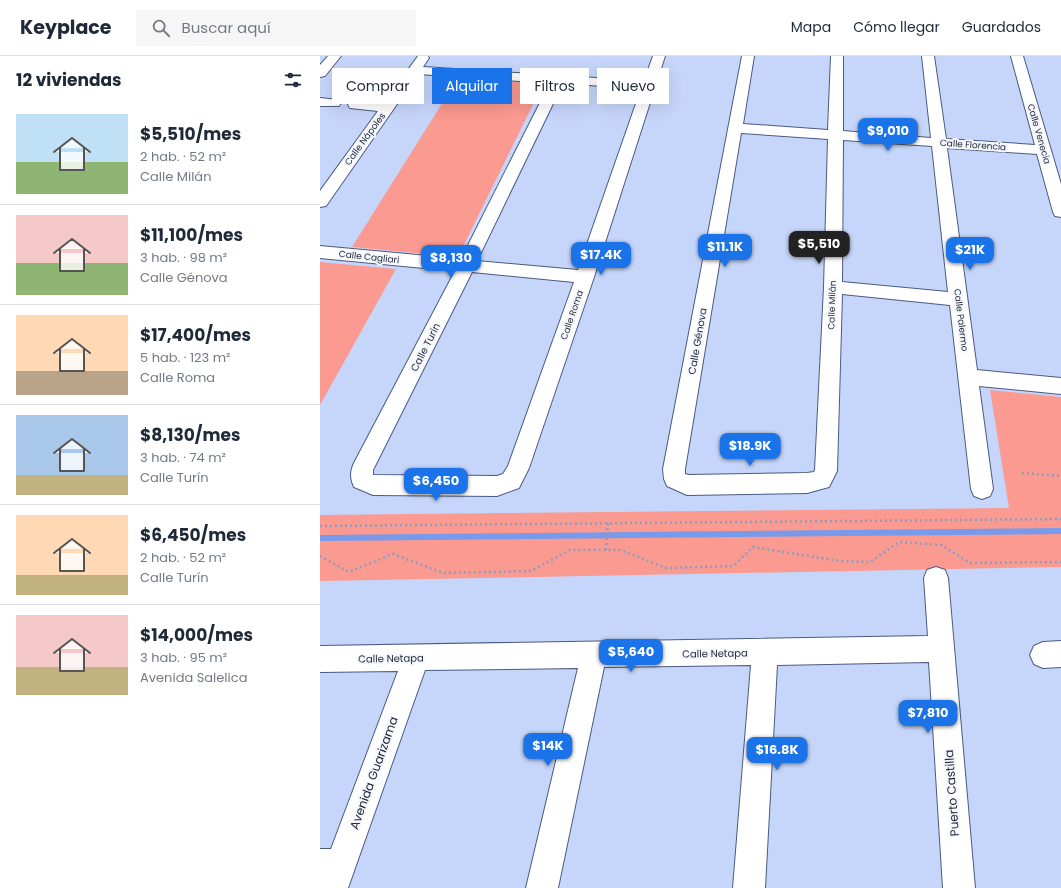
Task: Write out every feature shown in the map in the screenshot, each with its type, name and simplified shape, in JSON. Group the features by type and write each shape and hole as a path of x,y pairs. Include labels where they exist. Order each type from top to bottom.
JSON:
{"street":[{"path":"320,73 335,56"},
{"name":"Calle Nápoles","path":"416,68 425,56"},
{"name":"Calle Roma","path":"655,68 659,56"},
{"name":"Calle Génova","path":"748,56 674,469 675,479 687,485 807,483 821,480"},
{"name":"Calle Milán","path":"821,480 826,470 833,286 837,56"},
{"name":"Calle Palermo","path":"928,56 982,489"},
{"name":"Calle Venecia","path":"1017,56 1061,212"},
{"path":"424,71 520,77"},
{"name":"Calle Nápoles","path":"320,202 390,104"},
{"name":"Calle Turín","path":"511,481 497,486 373,485 362,480 362,470 466,266 546,104"},
{"name":"Calle Roma","path":"511,481 518,468 585,277 643,104"},
{"path":"355,105 388,107"},
{"name":"Calle Florencia","path":"735,128 1044,150"},
{"name":"Calle Cagliari","path":"320,252 585,277"},
{"path":"833,286 958,299"},
{"path":"968,377 1061,386"},
{"name":"Puerto Castilla","path":"936,578 959,888"},
{"name":"Calle Netapa","path":"320,660 941,649"},
{"path":"749,888 765,652"},
{"path":"542,888 594,655"},
{"name":"Avenida Guarizama","path":"331,872 416,658"}],"path":[{"path":"1022,473 1061,476"},
{"path":"320,526 1061,519"},
{"path":"606,549 608,524"},
{"path":"320,556 349,572 393,554 443,573 531,571 570,550 606,549 620,550 666,568 733,566 753,547 840,561 870,562 899,542 942,544 970,563 1061,562"}],"shaded area":[{"path":"512,82 520,82 520,104 533,104 458,257 352,247 442,104 512,104"},
{"path":"320,262 396,269 320,405"},
{"path":"990,390 1061,397 1061,567 320,581 320,515 1009,508"}],"waterway":[{"path":"320,538 1061,531"}]}
